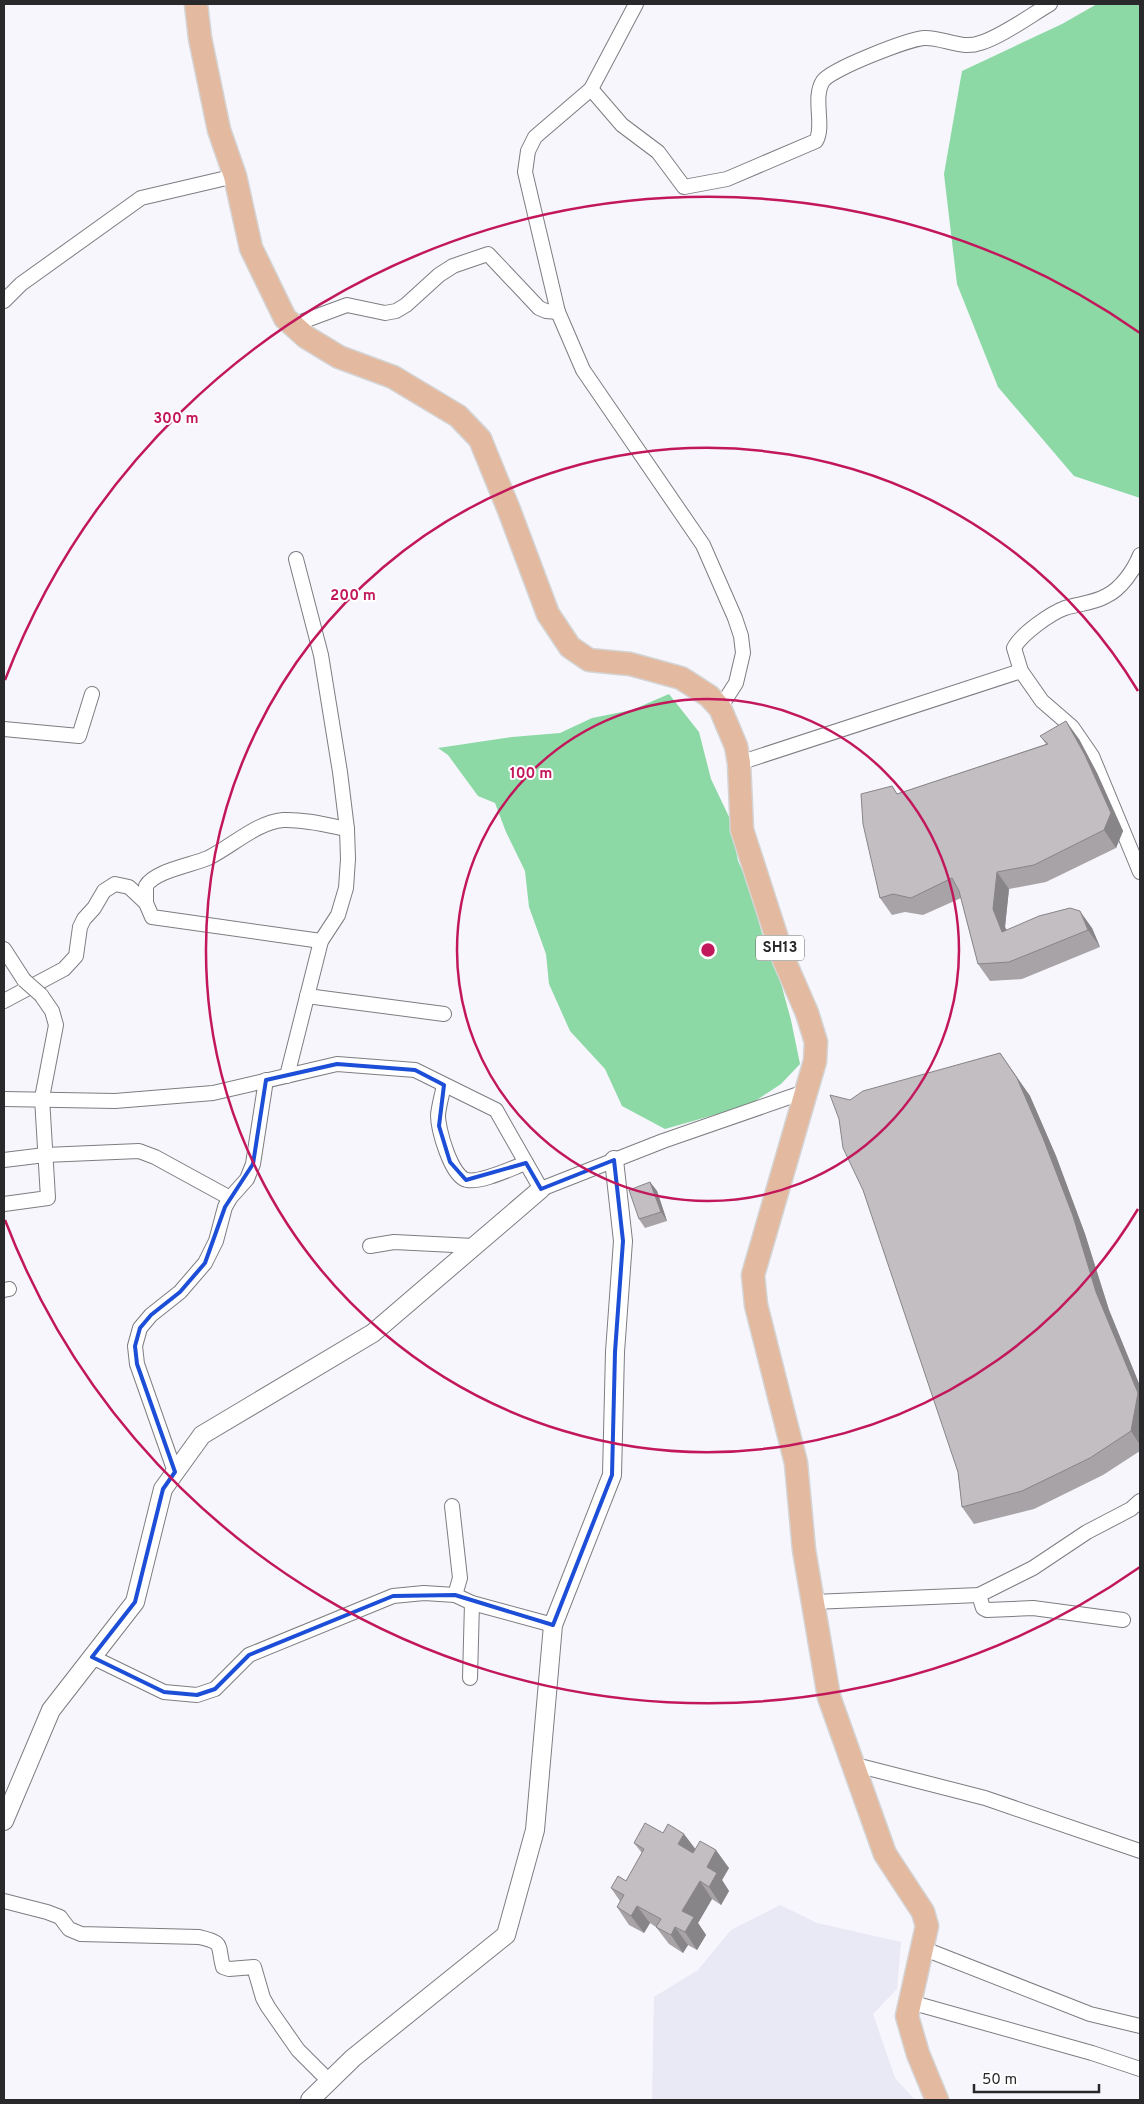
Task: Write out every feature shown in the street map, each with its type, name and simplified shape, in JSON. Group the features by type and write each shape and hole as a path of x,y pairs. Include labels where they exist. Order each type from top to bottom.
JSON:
{"main road":[{"name":"SH13","path":"196,4 200,38 219,130 251,248 285,318 306,337 339,356 393,377 458,416 480,439 548,614 570,647 589,660 630,664 682,678 709,696 720,708 736,746 739,763 742,830 784,960 807,1013 816,1042 815,1061 807,1091 753,1275 756,1305 796,1463 804,1550 829,1697 885,1854 923,1912 927,1926 907,2016 918,2054 937,2100"}],"street":[{"path":"636,4 591,89 535,137 528,151 526,172 558,312 583,370 703,545 728,599 741,636 742,653 736,683 720,708"},
{"path":"591,89 622,125 658,152 684,187 727,179 816,140 818,137 820,86 824,79 840,68 924,38 966,46 982,43 1050,4"},
{"path":"4,301 21,284 135,202 147,196 231,177"},
{"path":"293,325 347,305 385,313 396,311 406,305 439,275 453,266 488,254 539,308 558,312"},
{"path":"1140,555 1136,566 1114,592 1105,597 1063,608 1040,623 1014,648 1020,670 1042,701 1072,727 1092,756 1140,872"},
{"path":"287,1076 321,941 338,915 346,888 347,829 340,772 321,654 296,559"},
{"path":"739,763 1020,670"},
{"path":"4,729 79,736 92,694"},
{"path":"146,904 146,886 154,877 208,858 264,826 281,820 298,820 347,829"},
{"path":"4,1001 72,963 76,956 80,927 84,919 94,908 104,891 115,884 130,887 146,904 150,914 156,918 321,941"},
{"path":"4,949 24,980 41,995 52,1011 56,1025 42,1098 48,1198 4,1204"},
{"path":"307,996 444,1014"},
{"path":"4,1099 42,1098 115,1101 212,1093 337,1064 415,1070 496,1110 541,1189"},
{"path":"174,1472 137,1364 135,1346 140,1328 151,1314 180,1292 205,1263 216,1241 225,1207 230,1198 247,1179 253,1164 266,1080"},
{"path":"444,1085 439,1108 439,1126 450,1162 460,1177 466,1180 476,1180 526,1163"},
{"path":"6,1810 51,1710 135,1602 162,1489 202,1434 373,1333 541,1189 663,1141 807,1091"},
{"path":"4,1160 46,1155 130,1151 147,1153 230,1198"},
{"path":"310,2100 353,2058 506,1935 535,1830 553,1625 612,1475 614,1352 623,1241 614,1160"},
{"path":"370,1246 394,1242 474,1246"},
{"path":"813,1602 968,1597 979,1595 1033,1568 1086,1532 1131,1508 1140,1501"},
{"path":"452,1506 460,1578 455,1595"},
{"path":"92,1657 164,1692 197,1695 215,1689 249,1655 393,1596 424,1593 455,1595 472,1603 553,1625"},
{"path":"979,1595 984,1608 987,1610 1033,1608 1123,1620"},
{"path":"470,1678 472,1603"},
{"path":"852,1764 985,1798 1140,1851"},
{"path":"4,1900 60,1917 69,1929 81,1934 199,1937 213,1940 220,1947 223,1967 229,1969 254,1967 263,1998 268,2007 298,2050 329,2081"},
{"path":"922,1948 1090,2014 1140,2026"},
{"path":"910,2002 1092,2053 1140,2069"}],"highlighted area":[{"path":"337,1064 415,1070 444,1085 439,1126 450,1162 466,1180 526,1163 541,1189 614,1160 623,1241 615,1352 612,1475 553,1625 455,1595 393,1596 249,1655 215,1689 197,1695 164,1692 92,1657 135,1602 163,1489 175,1472 137,1364 135,1346 140,1328 151,1315 180,1292 205,1263 225,1207 253,1164 266,1080"}],"shaded area":[{"path":"780,1905 817,1923 901,1942 897,1989 873,2014 895,2078 915,2100 652,2100 654,1997 698,1970 731,1930"}],"green space":[{"path":"1097,4 1140,4 1140,498 1074,476 998,387 957,284 944,174 962,71 1062,24"},
{"path":"669,694 699,732 711,779 730,819 738,861 750,888 762,934 777,969 791,1020 800,1064 781,1084 749,1105 665,1129 622,1106 605,1069 570,1031 549,984 546,954 529,907 525,871 506,832 495,803 478,796 448,755 438,748 512,737 560,733 592,718 632,710"}],"building":[{"path":"1066,721 1085,755 1111,813 1104,830 1034,865 997,872 993,909 1002,932 1039,916 1070,908 1080,911 1088,930 1009,962 978,964 959,891 952,878 911,898 893,894 880,898 863,824 861,794 892,786 897,794 1048,744 1040,736"},
{"path":"1000,1053 1017,1078 1043,1138 1073,1216 1096,1292 1138,1393 1131,1431 1090,1458 1022,1491 962,1507 958,1472 863,1190 843,1148 839,1119 830,1095 850,1100 863,1091"},
{"path":"650,1182 661,1212 639,1219 629,1190"},
{"path":"645,1823 663,1833 668,1824 684,1834 678,1844 693,1853 700,1841 716,1850 707,1867 717,1873 709,1887 700,1881 682,1911 694,1917 685,1932 675,1927 671,1935 656,1927 661,1919 637,1906 631,1916 617,1907 624,1895 611,1888 618,1876 626,1881 644,1849 634,1843"}]}
